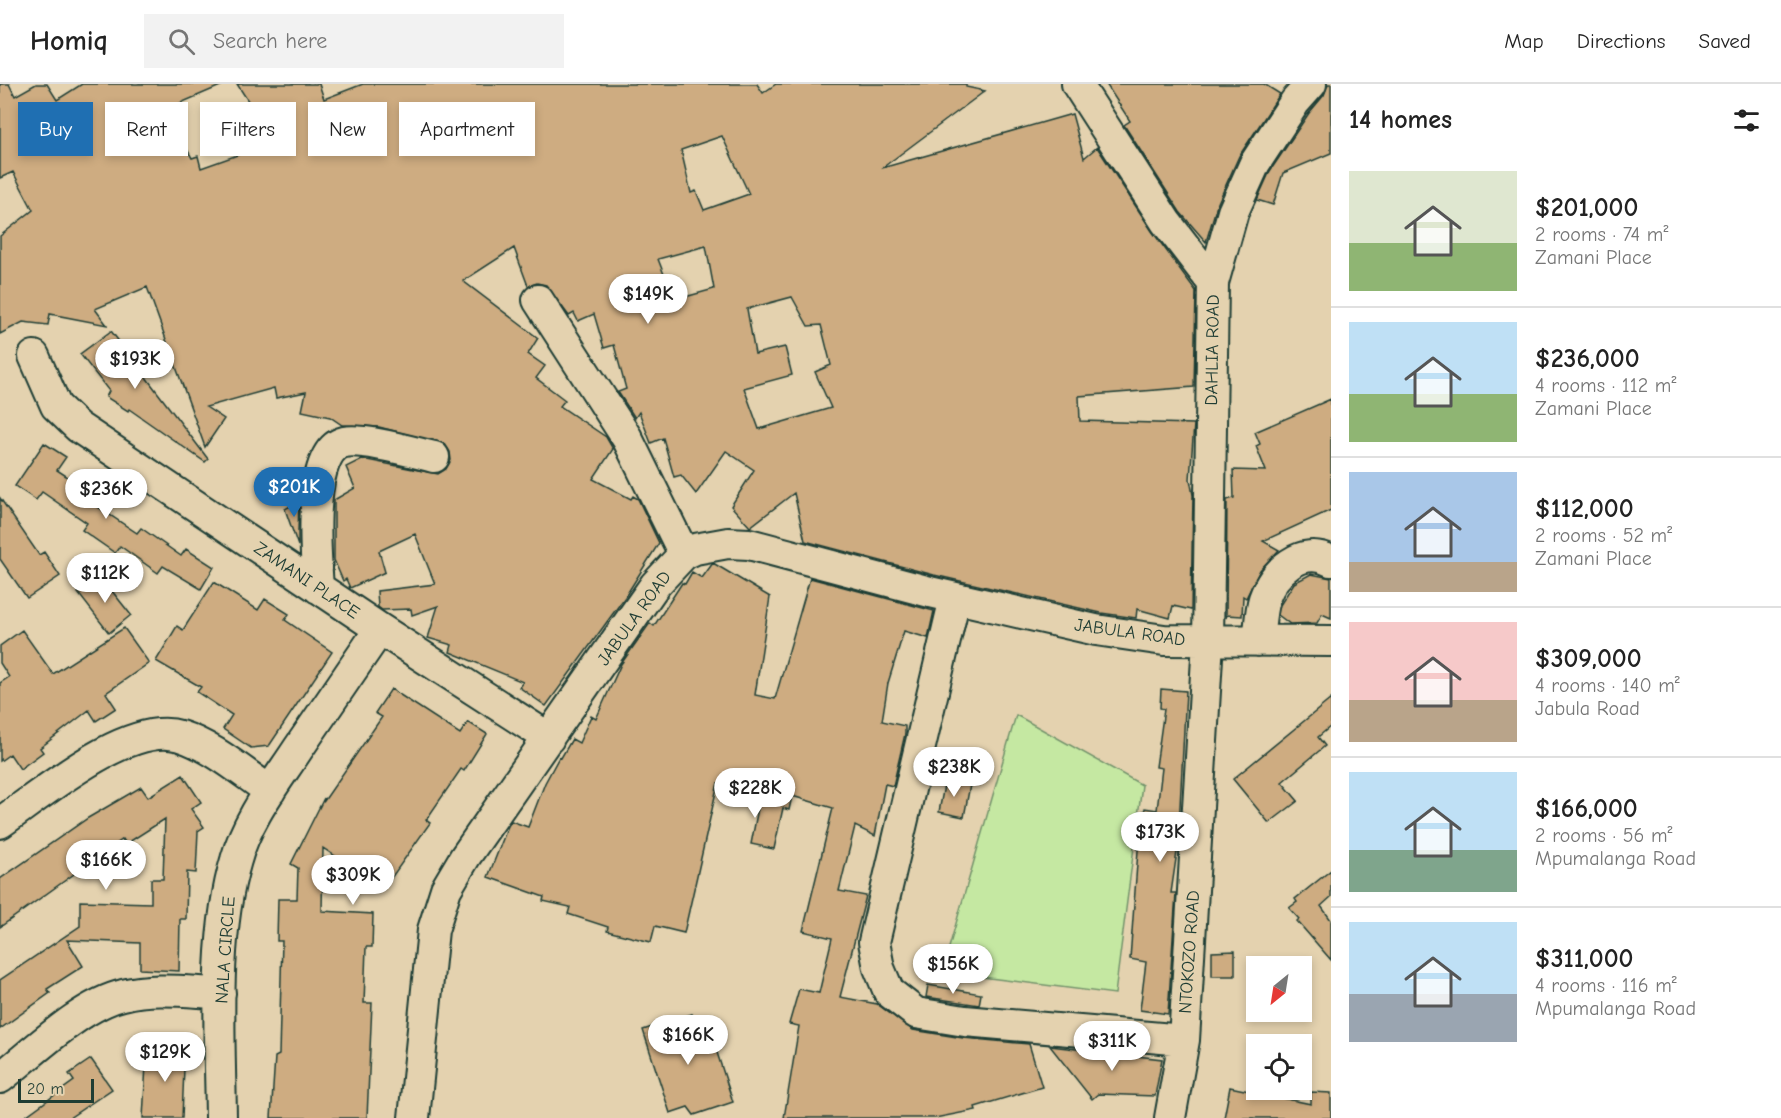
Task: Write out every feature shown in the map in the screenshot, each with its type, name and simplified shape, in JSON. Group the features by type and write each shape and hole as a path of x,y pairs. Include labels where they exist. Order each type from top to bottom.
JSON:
{"street":[{"path":"1077,84 1166,222 1213,283"},
{"name":"DAHLIA ROAD","path":"1208,641 1213,283 1233,212 1255,162 1295,102 1311,84"},
{"path":"538,300 627,438 684,554"},
{"name":"ZAMANI PLACE","path":"34,356 56,406 78,427 380,629 549,738"},
{"path":"318,588 316,520 320,475 323,461 333,448 344,442 358,443 397,448 434,457"},
{"name":"JABULA ROAD","path":"414,1118 433,930 446,889 465,857 655,585 684,554 708,545 749,544 955,598 1096,630 1164,640 1331,641"},
{"path":"1258,641 1264,599 1283,568 1300,557 1315,554 1331,561"},
{"path":"955,598 874,942 879,968 889,992 916,1013 965,1021 1184,1040"},
{"name":"NALA CIRCLE","path":"220,1118 220,993 227,895 236,858 246,832 270,791 380,629"},
{"name":"NTOKOZO ROAD","path":"1170,1118 1184,1040 1208,641"},
{"path":"0,823 125,741 162,732 197,742 270,791"},
{"path":"0,1078 101,1003 123,994 220,993"}],"green space":[{"path":"1016,715 1142,785 1115,994 942,972"}],"building":[{"path":"0,84 9,84 15,96 36,84 47,84 57,100 82,84 225,84 183,102 105,102 105,156 188,156 188,151 192,158 198,156 201,168 235,156 296,156 296,102 249,102 237,84 319,84 324,99 363,84 757,84 763,93 776,84 966,84 966,87 985,91 882,168 1072,114 1084,158 1097,147 1152,231 1196,291 1194,387 1079,396 1080,421 1194,424 1190,479 1193,495 1191,610 1173,606 1170,618 1137,609 1136,618 1101,613 934,575 805,541 794,493 750,527 731,506 754,470 726,451 696,494 681,475 674,477 663,438 651,443 639,412 635,418 618,392 626,389 614,345 604,348 594,314 578,321 574,313 569,316 546,285 537,283 528,286 514,248 463,281 538,338 528,354 545,366 536,378 565,400 560,406 606,437 613,449 593,479 631,499 633,496 638,499 659,543 625,597 546,706 519,687 523,682 450,652 452,645 428,638 438,606 412,615 411,609 382,610 378,607 377,591 435,584 415,534 379,551 385,572 350,588 346,579 343,581 334,560 334,500 355,488 346,467 362,459 438,474 446,469 451,460 450,452 445,444 379,427 342,425 330,417 302,411 306,392 276,398 274,388 206,407 224,419 205,447 147,287 95,309 107,325 50,314 48,325 23,322 0,334 0,236 33,210 13,172 0,178","holes":["722,136 749,194 704,210 696,191 691,193 681,150","706,246 714,289 674,300 658,259","792,297 808,326 821,325 831,365 815,372 831,408 759,429 744,388 792,375 785,347 755,354 747,309"]},
{"path":"1106,84 1264,84 1280,94 1239,156 1217,205 1206,242 1180,212 1124,125 1130,121"},
{"path":"1328,84 1331,84 1331,153 1283,173 1273,205 1257,200 1270,171 1309,113 1324,95"},
{"path":"111,331 208,459 205,462 129,409 128,411 106,397 109,391 80,354"},
{"path":"1331,399 1331,510 1263,541 1279,550 1260,570 1246,598 1243,596 1242,616 1227,615 1226,618 1227,500 1234,498 1233,470 1266,471 1256,446 1260,444 1255,432"},
{"path":"44,443 66,457 57,470 97,496 92,503 137,533 141,528 181,556 186,549 214,567 201,589 163,566 158,573 120,546 115,553 82,530 87,523 42,492 36,500 15,486"},
{"path":"0,498 39,555 44,552 60,576 27,598 0,559"},
{"path":"299,501 298,531 298,546 285,509"},
{"path":"713,563 770,597 755,695 775,699 810,578 934,611 928,638 904,631 888,683 882,721 905,726 905,734 893,786 885,784 875,836 855,826 839,891 866,896 840,997 877,1004 913,1030 963,1038 1029,1044 1042,1087 975,1107 976,1110 935,1118 784,1118 799,1026 789,1024 799,989 819,993 832,938 803,931 833,808 792,796 789,810 783,808 774,849 751,844 761,793 718,783 684,933 655,926 651,942 607,931 608,927 568,914 570,907 543,901 544,897 488,877 511,821 528,827 545,783 559,757 561,758 572,739 579,743 591,716 596,719 621,664 650,623 654,626 682,583 685,584 692,572 702,578"},
{"path":"1311,574 1331,578 1331,618 1322,614 1317,623 1290,624 1278,615 1280,605 1294,583"},
{"path":"100,576 131,615 109,633 78,593"},
{"path":"214,582 258,610 265,599 289,614 285,620 332,652 269,746 251,748 223,729 232,715 197,692 201,687 156,661 177,626 183,630"},
{"path":"124,628 149,663 106,693 116,708 96,721 89,710 40,748 43,752 20,769 10,754 0,761 0,683 9,677 0,663 0,646 22,630 53,674"},
{"path":"391,689 460,734 468,722 487,734 464,771 461,769 426,820 430,823 384,888 323,848 322,911 373,914 372,947 366,947 364,1003 372,1003 367,1118 271,1118 275,1057 279,1055 282,941 277,941 278,899 297,899 298,868 291,864 324,798 324,801 382,717 375,713"},
{"path":"1161,689 1186,691 1178,845 1171,893 1176,893 1168,1014 1140,1010 1146,962 1130,959 1139,837 1145,808 1157,810 1162,768 1156,767 1164,709 1160,708"},
{"path":"1331,699 1331,726 1318,737 1325,746 1282,782 1298,801 1269,823 1233,779"},
{"path":"183,775 201,802 191,809 204,827 198,831 196,873 187,872 186,919 180,919 179,971 140,969 140,943 67,940 83,966 47,989 50,993 0,1029 0,980 80,926 80,901 151,903 151,879 163,879 165,819 126,844 123,839 0,927 0,879 88,818 141,787 148,797"},
{"path":"945,780 970,785 964,817 939,812"},
{"path":"1331,870 1331,897 1321,906 1331,920 1331,960 1297,921 1299,919 1289,908 1297,902 1295,899"},
{"path":"1235,951 1235,976 1212,976 1212,952"},
{"path":"928,985 981,994 979,1005 926,997"},
{"path":"692,1014 699,1033 711,1034 733,1102 694,1115 688,1107 670,1113 643,1030"},
{"path":"1050,1046 1162,1059 1155,1096 1098,1094 1092,1099"},
{"path":"147,1047 188,1049 188,1068 184,1068 182,1118 143,1118"},
{"path":"91,1059 112,1089 69,1118 23,1118 74,1081 69,1074"},
{"path":"1230,1087 1246,1090 1246,1100 1292,1100 1311,1104 1312,1092 1331,1093 1331,1118 1224,1118"}]}
